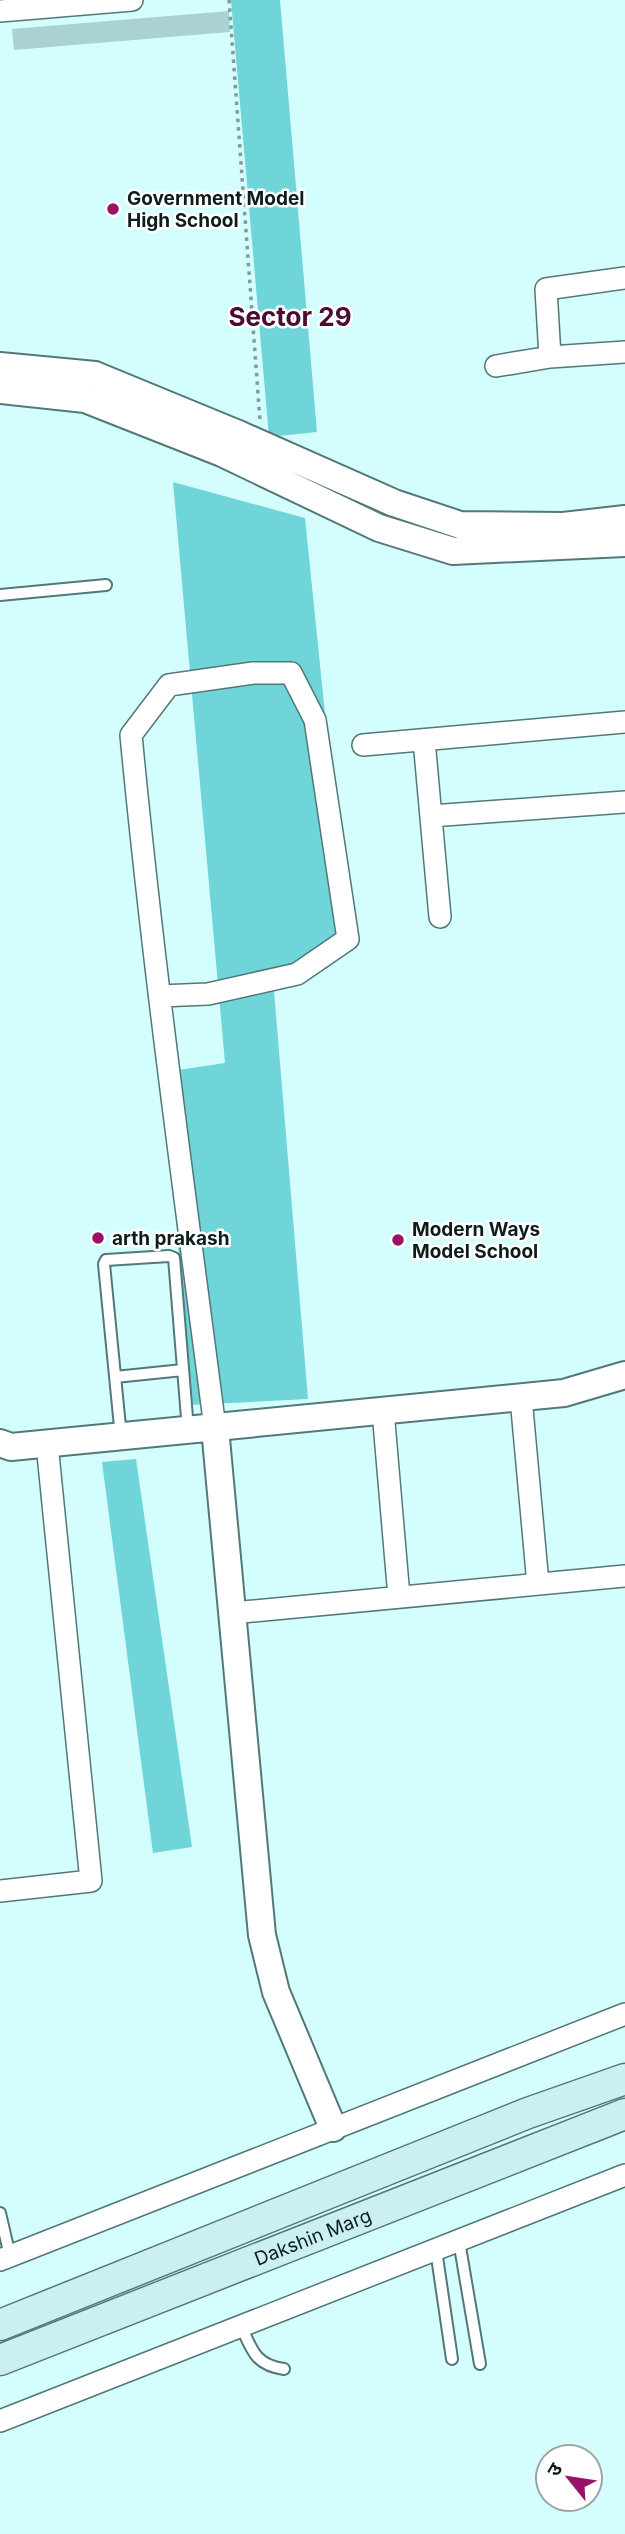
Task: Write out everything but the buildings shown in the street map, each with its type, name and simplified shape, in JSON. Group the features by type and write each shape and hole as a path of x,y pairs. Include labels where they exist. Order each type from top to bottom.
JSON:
{"main road":[{"name":"Dakshin Marg","path":"0,2325 528,2113 625,2079"},
{"name":"Dakshin Marg","path":"0,2360 625,2114"}],"street":[{"path":"0,11 132,0"},
{"path":"550,357 546,289 625,278"},
{"path":"496,366 550,357 625,352"},
{"path":"0,366 95,375 262,444 394,503 460,525 563,526 625,519"},
{"path":"0,390 85,399 222,453 379,528 453,551 625,542"},
{"path":"160,996 208,994 297,974 348,939 315,720 291,673 253,673 169,685 131,735 142,849 160,996 215,1427 262,1935 276,1992 332,2129"},
{"path":"363,745 625,722"},
{"path":"424,740 440,917"},
{"path":"431,816 625,802"},
{"path":"564,1393 625,1375"},
{"path":"4,1446 625,1388"},
{"path":"521,1398 538,1584"},
{"path":"383,1411 398,1597"},
{"path":"0,1891 91,1881 47,1444"},
{"path":"232,1613 625,1576"},
{"path":"5,2258 625,2014"},
{"path":"0,2421 625,2175"}],"lane":[{"path":"0,595 106,585"},
{"path":"121,1437 104,1264 106,1260 169,1256 174,1258 188,1430"},
{"path":"115,1377 183,1370"},
{"path":"0,2213 5,2258"},
{"path":"459,2241 480,2364"},
{"path":"436,2250 452,2359"},
{"path":"242,2326 254,2353 262,2362 284,2369"}],"path":[{"path":"229,0 262,444"}],"shaded area":[{"path":"231,0 280,0 317,432 269,437"},
{"path":"173,482 305,518 348,939 274,991 308,1399 190,1405 165,1072 225,1063"},
{"path":"136,1459 192,1847 153,1853 102,1462"}],"place":[{"name":"Government Model High School","path":"113,209"},
{"name":"arth prakash","path":"98,1238"},
{"name":"Modern Ways Model School","path":"398,1240"}],"district":[{"name":"Sector 29","path":"290,316"}]}
